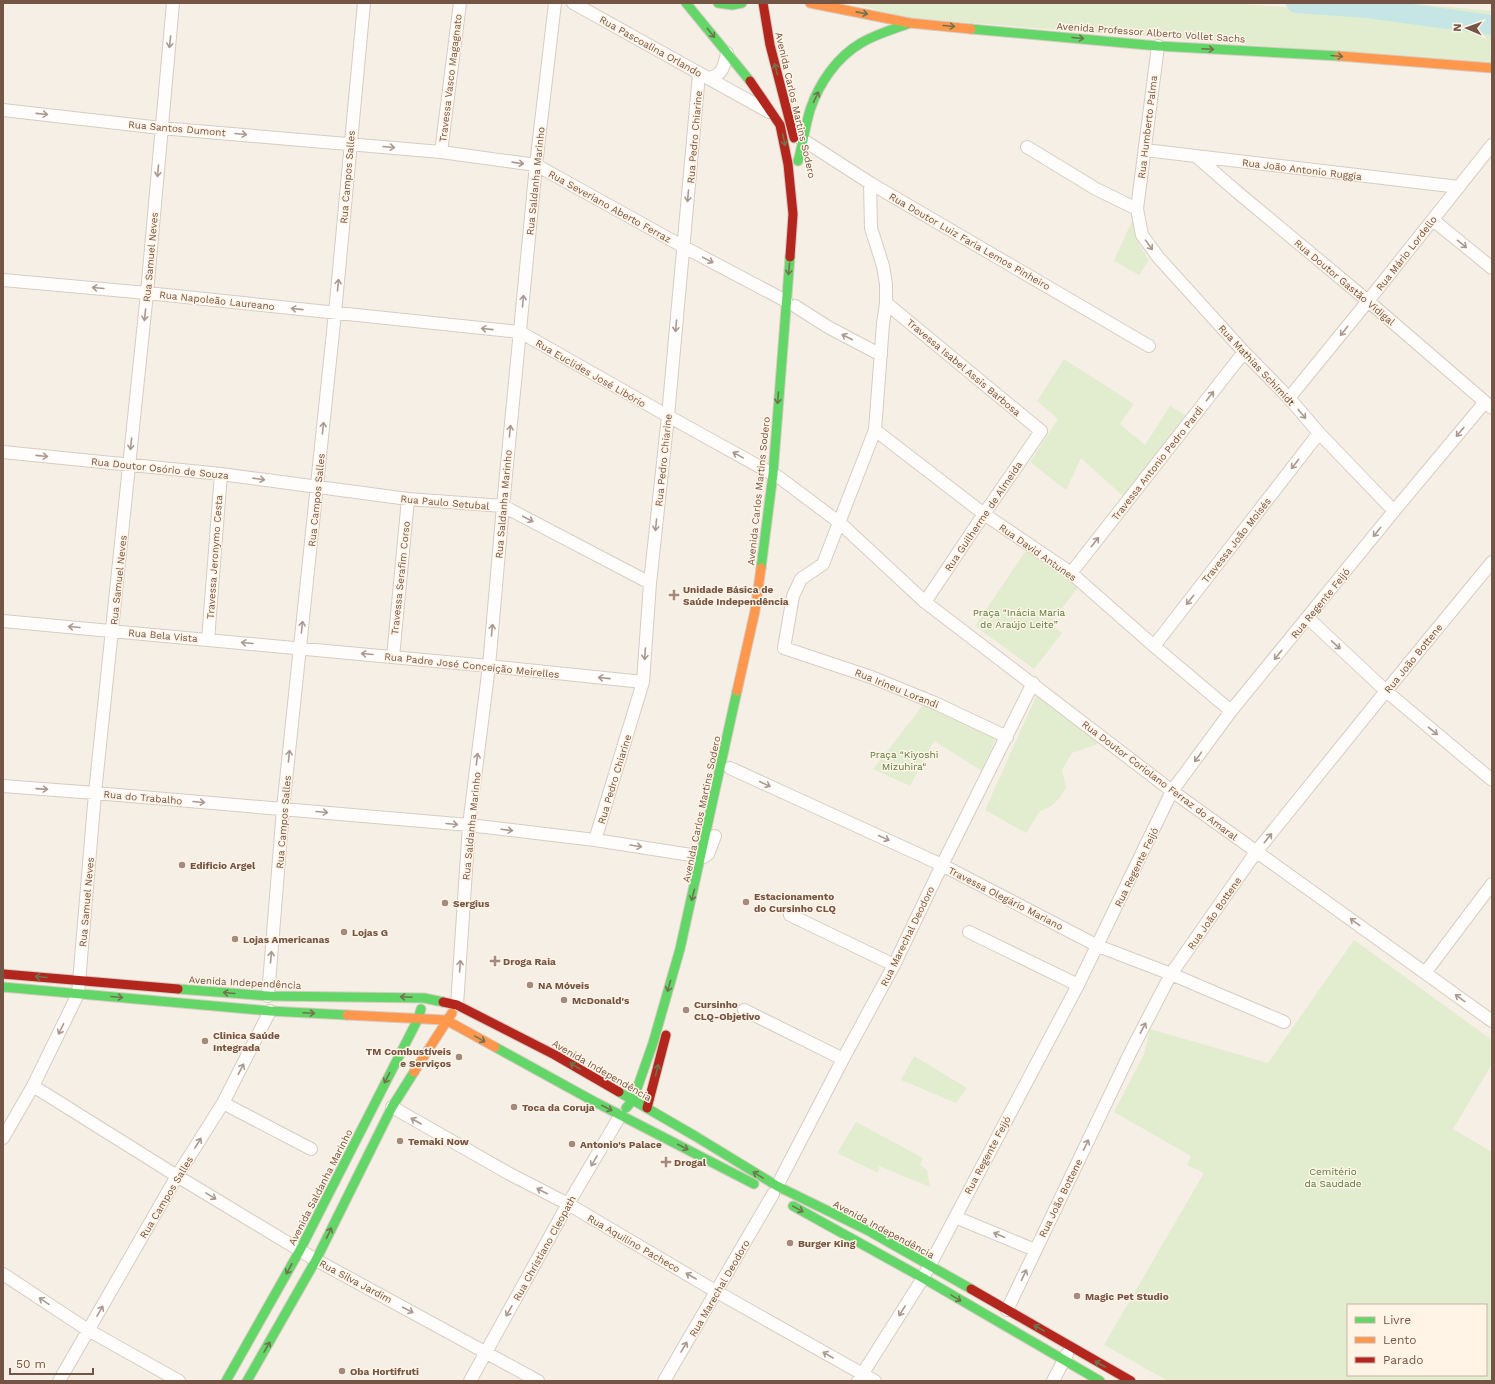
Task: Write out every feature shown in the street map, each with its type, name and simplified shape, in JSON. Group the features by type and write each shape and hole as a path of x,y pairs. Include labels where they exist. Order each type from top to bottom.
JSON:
{"main road":[{"name":"Avenida Carlos Martins Sodero","path":"686,3 751,83 780,125 791,187 793,214 791,304 764,608 742,714"},
{"path":"718,3 732,5 742,3"},
{"name":"Avenida Carlos Martins Sodero","path":"763,3 770,45 793,134 799,165 804,140"},
{"name":"Avenida Professor Alberto Vollet Sachs","path":"810,3 910,23 1158,46 1328,55 1492,68"},
{"path":"804,140 810,110 823,83 839,61 856,46 875,36 910,23"},
{"name":"Avenida Carlos Martins Sodero","path":"791,304 799,266"},
{"name":"Avenida Carlos Martins Sodero","path":"620,1116 633,1100 653,1043 680,949 755,612 776,476"},
{"name":"Avenida Carlos Martins Sodero","path":"698,911 716,833"},
{"name":"Avenida Independência","path":"3,974 268,996 387,996 424,998 457,1005 555,1055 725,1154 773,1192 869,1231 1130,1381"},
{"name":"Avenida Independência","path":"3,987 270,1011 446,1020 620,1116 773,1192 1100,1381"},
{"path":"220,1007 222,1002 227,1001 266,1004 268,996"},
{"name":"Avenida Saldanha Marinho","path":"226,1381 300,1250 418,1019 424,998"},
{"path":"247,1381 316,1260 392,1107 446,1020 457,1005"},
{"path":"647,1108 669,1025"},
{"path":"620,1116 640,1114 708,1148 725,1154"}],"street":[{"name":"Rua Samuel Neves","path":"3,1138 33,1086 78,994 95,793 147,293 173,3"},
{"name":"Rua Campos Salles","path":"268,996 283,809 335,313 364,3"},
{"name":"Travessa Vasco Magagnato","path":"441,152 460,3"},
{"name":"Rua Saldanha Marinho","path":"457,1005 469,825 489,666 536,165 555,3"},
{"name":"Rua Pascoalina Orlando","path":"573,3 774,115"},
{"name":"Rua Humberto Palma","path":"1137,209 1158,46"},
{"name":"Rua Pascoalina Orlando","path":"704,76 718,75 724,68 727,53"},
{"name":"Rua Pedro Chiarine","path":"595,840 643,682 650,583 684,247 704,76"},
{"name":"Rua Santos Dumont","path":"3,110 161,128 350,144"},
{"name":"Rua Doutor Luiz Faria Lemos Pinheiro","path":"793,134 870,183 1149,346"},
{"name":"Rua Severiano Aberto Ferraz","path":"350,144 441,152 536,165 791,304 828,327 881,355"},
{"name":"Rua Mário Lordello","path":"1288,398 1368,301 1492,145"},
{"path":"1027,147 1096,189 1137,209"},
{"name":"Rua João Antonio Ruggia","path":"1145,150 1459,187"},
{"name":"Rua Doutor Gastão Vidigal","path":"1197,157 1236,192 1368,301 1489,405"},
{"path":"840,523 875,430 886,303 886,284 883,266 872,228 870,183"},
{"name":"Rua Mathias Schimidt","path":"1137,209 1142,235 1158,257 1319,433 1394,511"},
{"path":"1433,220 1492,268"},
{"name":"Rua Napoleão Laureano","path":"3,280 147,293 335,313"},
{"name":"Travessa Isabel Assis Barbosa","path":"886,303 1041,431"},
{"name":"Rua Euclides José Libório","path":"335,313 520,332 776,476 840,523"},
{"name":"Travessa Antonio Pedro Pardi","path":"1071,573 1244,352"},
{"name":"Rua Regente Feijó","path":"860,1378 923,1278 956,1217 1098,946 1172,791 1231,711 1394,511 1489,405"},
{"name":"Rua David Antunes","path":"875,430 984,514 1071,573 1231,711"},
{"name":"Rua Guilherme de Almeida","path":"925,602 1041,431"},
{"name":"Travessa João Moisés","path":"1154,646 1319,433"},
{"name":"Rua Doutor Osório de Souza","path":"3,452 221,474 317,487"},
{"name":"Travessa Jeronymo Cesta","path":"208,640 221,474"},
{"name":"Rua Paulo Setubal","path":"317,487 408,499 503,506 650,583"},
{"name":"Travessa Serafim Corso","path":"393,657 408,499"},
{"name":"Rua Doutor Coriolano Ferraz do Amaral","path":"840,523 925,602 1033,683 1172,791 1492,1021"},
{"name":"Rua Irineu Lorandi","path":"840,523 824,564 801,579 793,596 784,648 878,680 935,702 1007,737"},
{"name":"Rua João Bottene","path":"1007,1310 1131,1051 1172,974 1256,852 1386,691 1491,565"},
{"path":"1308,618 1386,691 1492,780"},
{"name":"Rua Bela Vista","path":"3,620 300,648"},
{"name":"Rua Padre José Conceição Meirelles","path":"300,648 643,682"},
{"name":"Rua Marechal Deodoro","path":"664,1381 717,1292 773,1192 894,965 1033,683"},
{"name":"Travessa Olegário Mariano","path":"730,768 942,865 1098,946 1172,974 1284,1022"},
{"name":"Rua do Trabalho","path":"3,786 469,825 595,840 701,856"},
{"path":"701,856 704,857 708,854 716,833"},
{"path":"1425,973 1492,884"},
{"path":"790,915 894,965"},
{"path":"969,932 1078,985"},
{"path":"744,1010 843,1059"},
{"name":"Rua Campos Salles","path":"59,1381 177,1176 223,1103 270,1011"},
{"name":"Rua Silva Jardim","path":"33,1086 177,1176 316,1260 486,1351 538,1381"},
{"path":"223,1103 311,1149"},
{"name":"Rua Aquilino Pacheco","path":"392,1107 508,1173 568,1204 860,1378 874,1381"},
{"name":"Rua Christiano Cleopath","path":"470,1381 568,1204 620,1116"},
{"path":"956,1217 1035,1250"},
{"path":"3,1274 88,1330 179,1381"},
{"path":"1053,1381 1065,1360 1070,1347"}],"green space":[{"path":"850,3 1230,3 1363,13 1417,4 1492,11 1492,64 910,18"},
{"path":"1134,216 1139,244 1149,260 1139,275 1114,261"},
{"path":"1064,359 1134,404 1120,424 1145,445 1170,406 1189,417 1125,498 1081,458 1066,490 1030,462 1058,419 1037,401"},
{"name":"Praça \"Inácia Maria de Araújo Leite”","path":"1027,549 1078,587 1050,624 1062,633 1034,669 975,626"},
{"path":"1038,692 1098,738 1098,744 1072,753 1062,770 1066,788 1052,805 1040,811 1026,833 985,810"},
{"name":"Praça \"Kiyoshi Mizuhira\"","path":"923,705 996,738 982,771 934,741 910,786 873,769"},
{"name":"Cemitério da Saudade","path":"1354,940 1492,1040 1492,1064 1453,1129 1492,1152 1492,1381 1168,1381 1104,1345 1204,1173 1187,1165 1191,1156 1114,1112 1144,1054 1150,1029 1268,1063"},
{"path":"914,1056 967,1088 956,1103 901,1080"},
{"path":"856,1122 923,1158 920,1165 927,1170 930,1187 879,1166 878,1173 837,1153"}],"waterway":[{"path":"1296,3 1367,8 1492,25"}],"traffic: fast":[{"path":"686,3 750,81"},
{"path":"718,3 732,5 742,3"},
{"path":"798,161 810,110 818,90 837,63 861,43 879,34 910,23"},
{"path":"971,29 1158,46 1339,56"},
{"path":"761,568 773,474 790,257"},
{"path":"626,1108 633,1100 653,1043 680,949 737,691"},
{"path":"3,987 270,1011 347,1015"},
{"path":"178,989 268,996 424,998 443,1002"},
{"path":"226,1381 300,1250 418,1019 421,1009"},
{"path":"495,1047 595,1102 754,1184"},
{"path":"247,1381 316,1260 392,1107 414,1072"},
{"path":"619,1092 777,1186 869,1231 971,1289"},
{"path":"793,1206 923,1278 1100,1381"}],"traffic: slow":[{"path":"810,3 910,23 971,29"},
{"path":"1339,56 1492,68"},
{"path":"737,691 755,611 761,568"},
{"path":"414,1072 452,1013"},
{"path":"347,1015 446,1020 495,1047"}],"traffic: jam":[{"path":"763,3 770,45 794,138"},
{"path":"750,81 780,125 788,164 793,214 790,257"},
{"path":"3,974 178,989"},
{"path":"443,1002 457,1005 555,1055 619,1092"},
{"path":"647,1108 666,1035"},
{"path":"971,1289 1131,1381"}],"place":[{"name":"Unidade Básica de Saúde Independência","path":"674,595"},
{"name":"Edificio Argel","path":"182,865"},
{"name":"Estacionamento do Cursinho CLQ","path":"746,902"},
{"name":"Sergius","path":"445,903"},
{"name":"Lojas G","path":"344,932"},
{"name":"Lojas Americanas","path":"235,939"},
{"name":"Droga Raia","path":"495,961"},
{"name":"NA Móveis","path":"530,985"},
{"name":"McDonald's","path":"564,1000"},
{"name":"Cursinho CLQ-Objetivo","path":"686,1010"},
{"name":"Clinica Saúde Integrada","path":"205,1041"},
{"name":"TM Combustíveis e Serviços","path":"459,1057"},
{"name":"Toca da Coruja","path":"514,1107"},
{"name":"Temaki Now","path":"400,1141"},
{"name":"Antonio's Palace","path":"572,1144"},
{"name":"Drogal","path":"666,1162"},
{"name":"Burger King","path":"790,1243"},
{"name":"Magic Pet Studio","path":"1077,1296"},
{"name":"Oba Hortifruti","path":"342,1371"}]}
